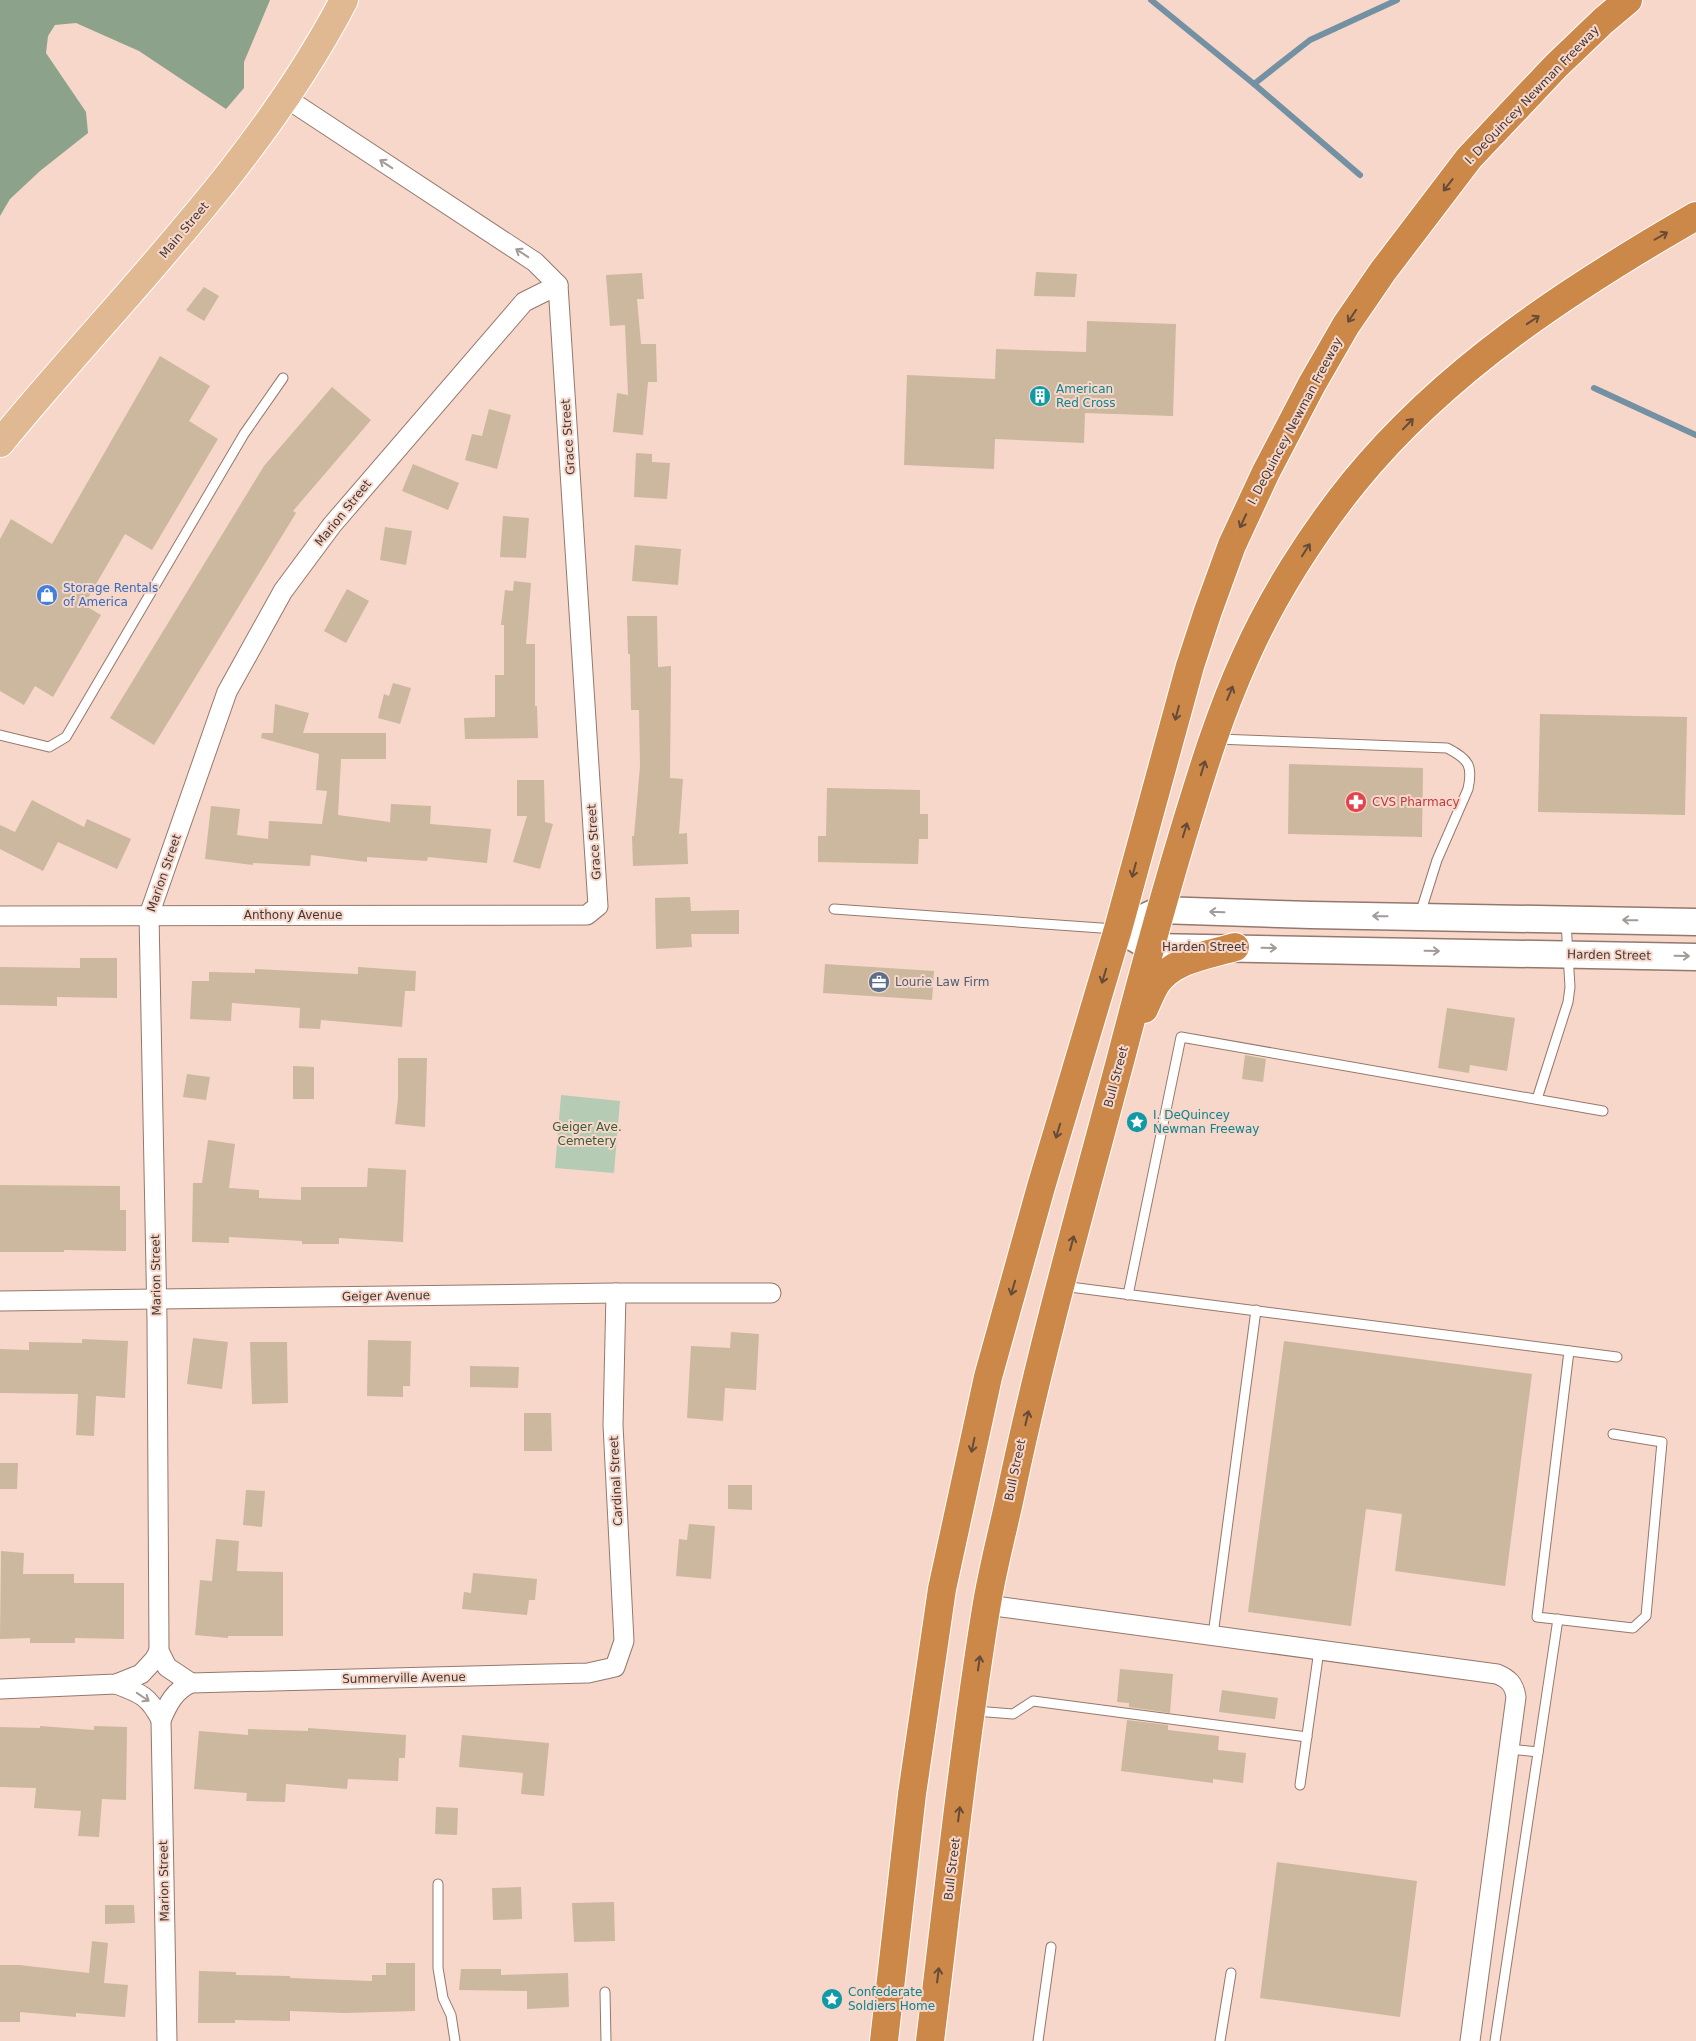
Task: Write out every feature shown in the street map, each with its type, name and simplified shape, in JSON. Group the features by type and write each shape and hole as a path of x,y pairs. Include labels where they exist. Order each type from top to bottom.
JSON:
{"highway":[{"name":"I. DeQuincey Newman Freeway","path":"1118,929 1190,666 1208,611 1232,545 1266,472 1312,384 1346,325 1383,271 1470,158 1556,66 1628,0"},
{"path":"1160,910 1212,738 1246,655 1289,577 1329,515 1382,450 1453,379 1521,328 1625,256 1696,216"},
{"name":"Bull Street","path":"930,2041 987,1605 1026,1420 1160,910"},
{"path":"884,2041 912,1794 944,1580 988,1377 1044,1178 1118,929"},
{"path":"1123,1050 1156,984 1170,970 1192,959 1235,947"}],"main road":[{"name":"Main Street","path":"0,442 185,230 239,163 286,98 344,0"},
{"path":"1118,929 1160,910 1696,922"},
{"name":"Harden Street","path":"1118,929 1150,947 1235,947 1696,957"}],"street":[{"path":"286,98 535,262 558,285"},
{"name":"Marion Street","path":"159,1651 156,1300 149,915 227,692 284,591 332,525 524,302 558,285"},
{"name":"Grace Street","path":"558,285 598,906 586,915"},
{"name":"Anthony Avenue","path":"0,916 586,915"},
{"name":"Geiger Avenue","path":"0,1301 616,1293 771,1293"},
{"name":"Cardinal Street","path":"615,1667 624,1642 613,1425 616,1293"},
{"path":"987,1605 1497,1674 1508,1678 1514,1687 1516,1697 1470,2041"},
{"path":"159,1651 166,1667 191,1683"},
{"path":"0,1689 116,1684 141,1674 154,1660 159,1651"},
{"name":"Summerville Avenue","path":"191,1683 588,1673 615,1667"},
{"path":"161,1720 171,1698 184,1686 191,1683"},
{"path":"116,1684 148,1698 161,1720"},
{"name":"Marion Street","path":"161,1720 167,2041"}],"lane":[{"path":"0,735 49,748 66,737 244,434 282,378"},
{"path":"1212,738 1448,748 1459,754 1470,765 1468,790 1437,860 1419,916"},
{"path":"834,909 1118,929"},
{"path":"1537,1100 1568,1002 1570,987 1566,919"},
{"path":"1128,1295 1181,1037 1603,1111"},
{"path":"1060,1286 1617,1357"},
{"path":"1213,1636 1256,1310"},
{"path":"1569,1351 1537,1617 1633,1628 1646,1616 1662,1442 1614,1434"},
{"path":"1495,2041 1558,1619"},
{"path":"1300,1785 1319,1650"},
{"path":"972,1711 1014,1714 1032,1701 1307,1737"},
{"path":"1509,1748 1538,1752"},
{"path":"438,1884 438,1968 443,1998 451,2016 455,2041"},
{"path":"1038,2041 1051,1947"},
{"path":"1220,2041 1230,1973"},
{"path":"605,1992 606,2041"}],"green space":[{"path":"0,0 270,0 244,62 244,88 226,109 139,51 76,23 55,25 48,36 46,53 86,112 88,133 40,171 10,199 0,216"},
{"name":"Geiger Ave. Cemetery","path":"561,1095 620,1101 614,1173 555,1168"}],"building":[{"path":"1036,272 1077,274 1075,297 1034,296"},
{"path":"642,273 644,299 637,299 641,344 656,344 657,382 648,382 643,435 613,432 617,393 628,395 625,325 610,326 606,275"},
{"path":"204,287 219,296 204,321 186,310"},
{"name":"American Red Cross","path":"1087,321 1176,324 1173,416 1085,413 1084,443 995,439 994,469 904,465 907,375 995,379 996,349 1086,352"},
{"path":"160,356 210,386 189,421 218,439 152,550 125,534 84,605 101,615 53,697 35,686 24,705 0,691 0,539 11,519 52,544"},
{"path":"332,387 371,420 293,511 296,513 154,745 110,718 264,466"},
{"path":"489,409 511,415 497,469 465,460 472,434 482,436"},
{"path":"636,453 652,454 652,462 670,463 667,499 634,497"},
{"path":"413,464 459,483 448,510 402,491"},
{"path":"503,516 529,518 526,558 500,557"},
{"path":"385,527 412,531 406,565 380,560"},
{"path":"635,545 681,549 678,585 632,581"},
{"path":"514,581 531,583 526,644 535,644 535,706 537,706 538,738 465,739 464,718 495,717 495,675 504,675 504,625 501,625 505,590 513,591"},
{"path":"347,589 369,601 346,643 324,631"},
{"path":"627,616 657,616 658,667 671,666 670,778 683,779 679,834 687,833 688,864 633,866 632,836 634,836 640,766 639,710 631,710"},
{"path":"393,683 411,688 400,724 378,718 384,694 389,696"},
{"path":"275,704 309,713 303,733 386,733 386,759 341,759 338,815 390,822 391,804 431,806 430,824 491,829 487,863 428,857 427,861 367,857 367,862 311,855 310,866 253,863 253,865 205,859 211,806 240,809 237,835 268,839 269,821 322,824 327,791 316,790 319,754 261,738 262,733 273,733"},
{"path":"1540,714 1687,717 1685,815 1538,812"},
{"path":"1289,764 1423,768 1422,837 1288,834"},
{"path":"517,780 544,780 545,822 553,824 540,869 513,862 527,816 517,816"},
{"path":"827,788 920,790 920,814 928,814 928,839 919,839 918,864 818,862 818,836 826,836"},
{"path":"32,800 84,827 87,819 131,839 117,869 58,842 43,871 0,849 0,825 15,832"},
{"path":"690,897 691,911 739,910 739,934 691,934 692,947 656,949 655,898"},
{"path":"80,958 117,958 117,998 57,997 57,1006 0,1005 0,967 80,968"},
{"name":"Lourie Law Firm","path":"825,964 934,971 932,1000 823,993"},
{"path":"358,967 416,971 415,991 405,991 402,1027 321,1020 320,1029 299,1028 300,1008 232,1003 231,1021 190,1019 192,981 209,981 209,972 255,973 255,969 358,974"},
{"path":"1447,1008 1515,1018 1507,1071 1470,1065 1469,1073 1438,1068"},
{"path":"1245,1055 1266,1059 1263,1082 1242,1079"},
{"path":"398,1058 427,1058 425,1127 395,1124 398,1099"},
{"path":"293,1066 314,1067 314,1099 293,1099"},
{"path":"187,1074 210,1077 206,1100 183,1097"},
{"path":"208,1140 235,1144 229,1188 259,1190 259,1198 301,1200 301,1187 367,1187 368,1168 406,1170 403,1242 339,1238 339,1244 302,1244 302,1241 229,1237 229,1243 192,1242 193,1183 202,1183"},
{"path":"0,1185 120,1186 120,1210 126,1210 126,1251 0,1252"},
{"path":"731,1332 759,1334 756,1390 725,1388 723,1421 687,1418 691,1346 730,1348"},
{"path":"193,1338 228,1342 222,1389 187,1384"},
{"path":"82,1339 128,1341 125,1398 96,1396 94,1436 76,1435 78,1394 0,1393 0,1349 29,1350 29,1342 82,1343"},
{"path":"368,1340 411,1341 410,1386 403,1386 403,1397 367,1396"},
{"path":"1284,1341 1532,1374 1505,1586 1395,1571 1402,1514 1366,1509 1351,1626 1248,1612"},
{"path":"250,1342 287,1342 288,1403 252,1404"},
{"path":"470,1366 519,1367 518,1388 470,1387"},
{"path":"524,1413 551,1413 552,1451 524,1451"},
{"path":"0,1463 18,1463 17,1489 0,1489"},
{"path":"728,1485 752,1485 752,1510 728,1509"},
{"path":"246,1490 265,1491 262,1527 243,1525"},
{"path":"689,1524 715,1526 711,1579 676,1576 679,1539 687,1540"},
{"path":"216,1539 239,1541 237,1571 283,1572 283,1636 228,1636 228,1638 195,1635 200,1580 212,1581"},
{"path":"1,1551 24,1553 23,1574 74,1574 74,1583 124,1583 124,1639 75,1638 75,1643 30,1643 30,1638 0,1639"},
{"path":"473,1573 537,1579 535,1600 529,1600 527,1615 462,1609 464,1592 471,1593"},
{"path":"1120,1669 1173,1674 1170,1713 1129,1707 1129,1703 1117,1702"},
{"path":"1222,1690 1278,1698 1275,1719 1219,1712"},
{"path":"1127,1720 1168,1725 1168,1730 1219,1736 1218,1750 1246,1753 1243,1783 1213,1779 1213,1783 1121,1771"},
{"path":"40,1726 94,1730 94,1726 127,1727 126,1800 102,1799 99,1837 78,1836 81,1811 34,1808 36,1788 0,1787 0,1727 40,1728"},
{"path":"308,1728 406,1735 405,1758 399,1758 398,1781 348,1779 347,1789 286,1784 285,1802 246,1801 247,1793 194,1789 199,1731 248,1735 248,1729 308,1731"},
{"path":"462,1735 549,1743 544,1796 521,1794 523,1773 459,1767"},
{"path":"436,1807 458,1808 457,1835 435,1834"},
{"path":"1277,1862 1417,1881 1400,2017 1260,1998"},
{"path":"521,1887 522,1919 493,1920 492,1888"},
{"path":"614,1902 615,1941 574,1942 572,1903"},
{"path":"105,1905 134,1905 135,1923 105,1924"},
{"path":"92,1941 108,1943 104,1983 128,1985 125,2017 76,2013 76,2017 20,2012 20,2022 0,2022 0,1965 19,1965 89,1973"},
{"path":"386,1963 415,1963 415,2011 345,2013 290,2011 290,2021 235,2020 235,2023 198,2023 199,1971 236,1972 236,1975 372,1981 372,1975 386,1975"},
{"path":"461,1969 501,1969 501,1975 568,1973 569,2007 527,2009 527,1991 459,1990"}],"waterway":[{"path":"1151,0 1254,84 1360,175"},
{"path":"1254,84 1310,40 1397,0"},
{"path":"1594,388 1696,435"}],"place":[{"name":"American Red Cross","path":"1040,396"},
{"name":"Storage Rentals of America","path":"47,595"},
{"name":"CVS Pharmacy","path":"1356,802"},
{"name":"Lourie Law Firm","path":"879,982"},
{"name":"I. DeQuincey Newman Freeway","path":"1137,1122"},
{"name":"Confederate Soldiers Home","path":"832,1999"}]}
